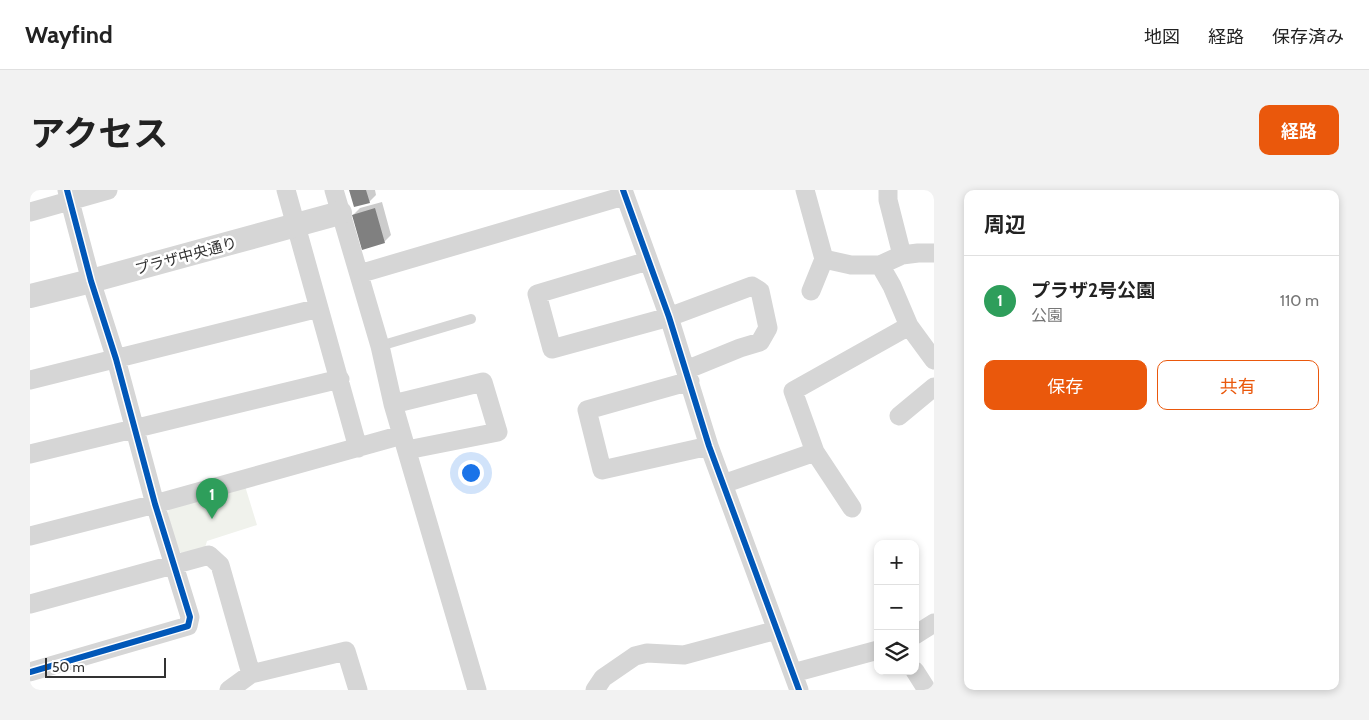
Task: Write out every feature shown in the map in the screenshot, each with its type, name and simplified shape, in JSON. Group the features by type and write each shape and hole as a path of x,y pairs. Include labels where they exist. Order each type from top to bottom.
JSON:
{"street":[{"path":"30,212 68,195 108,190"},
{"path":"286,190 358,448"},
{"path":"334,190 380,346 393,404 477,690"},
{"path":"805,190 824,258 811,291"},
{"path":"888,190 888,200 902,255"},
{"path":"359,274 624,193 669,317 709,446 796,681 874,652"},
{"path":"30,672 188,626 190,617 154,504 116,359 91,281 68,195"},
{"name":"プラザ中央通り","path":"30,296 340,213"},
{"path":"824,258 851,265 880,265 902,255 934,254"},
{"path":"648,261 537,294 552,349 669,317 752,286 760,291 768,328 760,342 740,348 688,376 587,410 602,470 709,446"},
{"path":"880,265 892,286 909,326 934,360"},
{"path":"30,380 319,308"},
{"path":"852,508 815,452 793,391 909,326"},
{"path":"30,454 340,378"},
{"path":"30,536 358,448 498,432 483,382 393,404"},
{"path":"899,416 934,387"},
{"path":"723,484 815,452"},
{"path":"30,604 209,556 220,565 251,674"},
{"path":"919,632 934,623"},
{"path":"595,690 603,678 635,656 647,653 684,655 777,630"},
{"path":"229,690 251,674 346,651 358,690"},
{"path":"918,675 927,690"}],"lane":[{"path":"380,346 471,319"}],"shaded area":[{"path":"245,486 257,525 207,541 205,548 184,555 177,550 168,514 169,507"}],"building":[{"path":"349,190 366,190 370,203 354,207"},
{"path":"375,208 385,243 362,250 352,215"}],"cycle path":[{"path":"30,672 188,626 190,617 155,504 116,359 91,281 67,190"},
{"path":"623,190 669,317 709,446 799,690"}],"place":[{"name":"プラザ2号公園","path":"212,519"}]}
